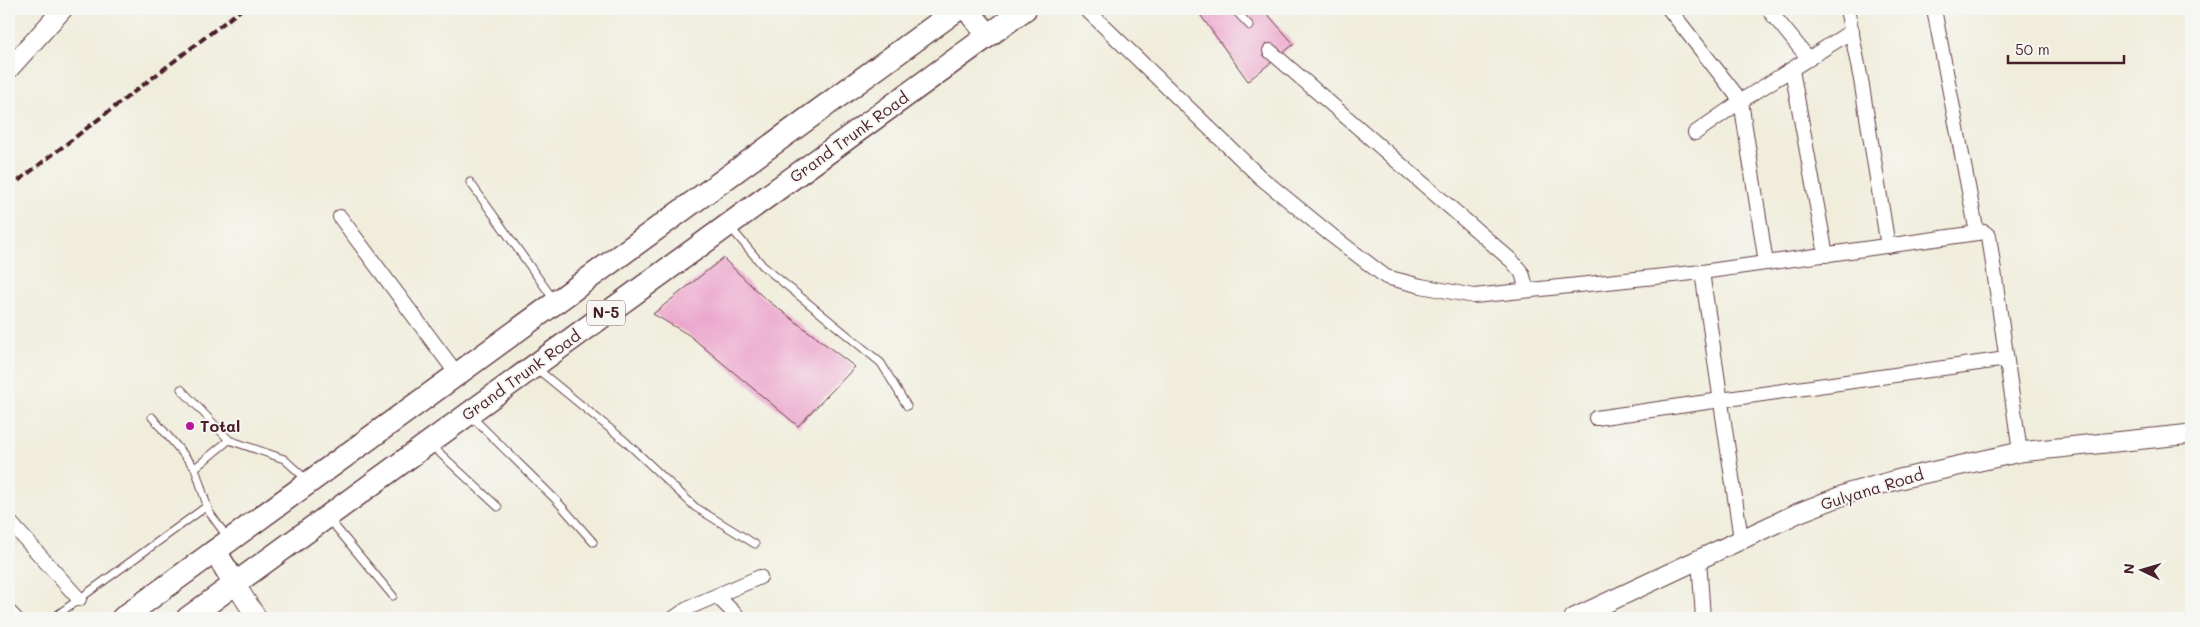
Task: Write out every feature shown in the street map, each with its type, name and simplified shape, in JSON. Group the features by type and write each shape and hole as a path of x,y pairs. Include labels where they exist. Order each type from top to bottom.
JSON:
{"highway":[{"name":"N-5","path":"123,618 958,9"},
{"path":"967,9 988,35"},
{"name":"Grand Trunk Road","path":"188,618 1025,9"},
{"path":"222,545 235,584"}],"main road":[{"path":"9,69 63,9"},
{"name":"Gulyana Road","path":"1574,618 1798,513 1849,493 1904,478 2020,452 2191,434"},
{"path":"235,584 257,618"}],"street":[{"path":"1086,9 1260,177 1331,236 1386,276 1421,286 1474,296 1702,272 1984,232 1989,236 2020,452"},
{"path":"1669,9 1741,101 1766,263"},
{"path":"1768,9 1809,59"},
{"path":"1847,9 1888,246"},
{"path":"1934,9 1977,233"},
{"path":"1694,133 1852,31"},
{"path":"1270,51 1512,261 1522,273 1527,290"},
{"path":"1792,70 1826,255"},
{"path":"340,217 457,374"},
{"path":"1702,272 1741,539"},
{"path":"1596,418 2006,359"},
{"path":"9,521 79,599"},
{"path":"1699,559 1703,618"},
{"path":"674,618 690,607 760,577"},
{"path":"717,596 739,618"},
{"path":"9,612 15,618"}],"lane":[{"path":"1234,9 1250,26"},
{"path":"470,182 556,302"},
{"path":"728,225 763,266 880,363 907,406"},
{"path":"534,366 625,441 695,507 755,544"},
{"path":"181,389 230,440 284,459 309,482"},
{"path":"469,414 557,501 593,542"},
{"path":"152,417 195,468 222,545"},
{"path":"195,468 230,440"},
{"path":"429,443 498,507"},
{"path":"53,618 207,506"},
{"path":"328,516 392,596"}],"building":[{"path":"1196,9 1263,9 1294,44 1248,81"},
{"path":"723,258 762,296 855,367 798,426 689,335 653,314"}],"railway":[{"path":"9,188 242,9"}],"place":[{"name":"Total","path":"190,426"}]}
